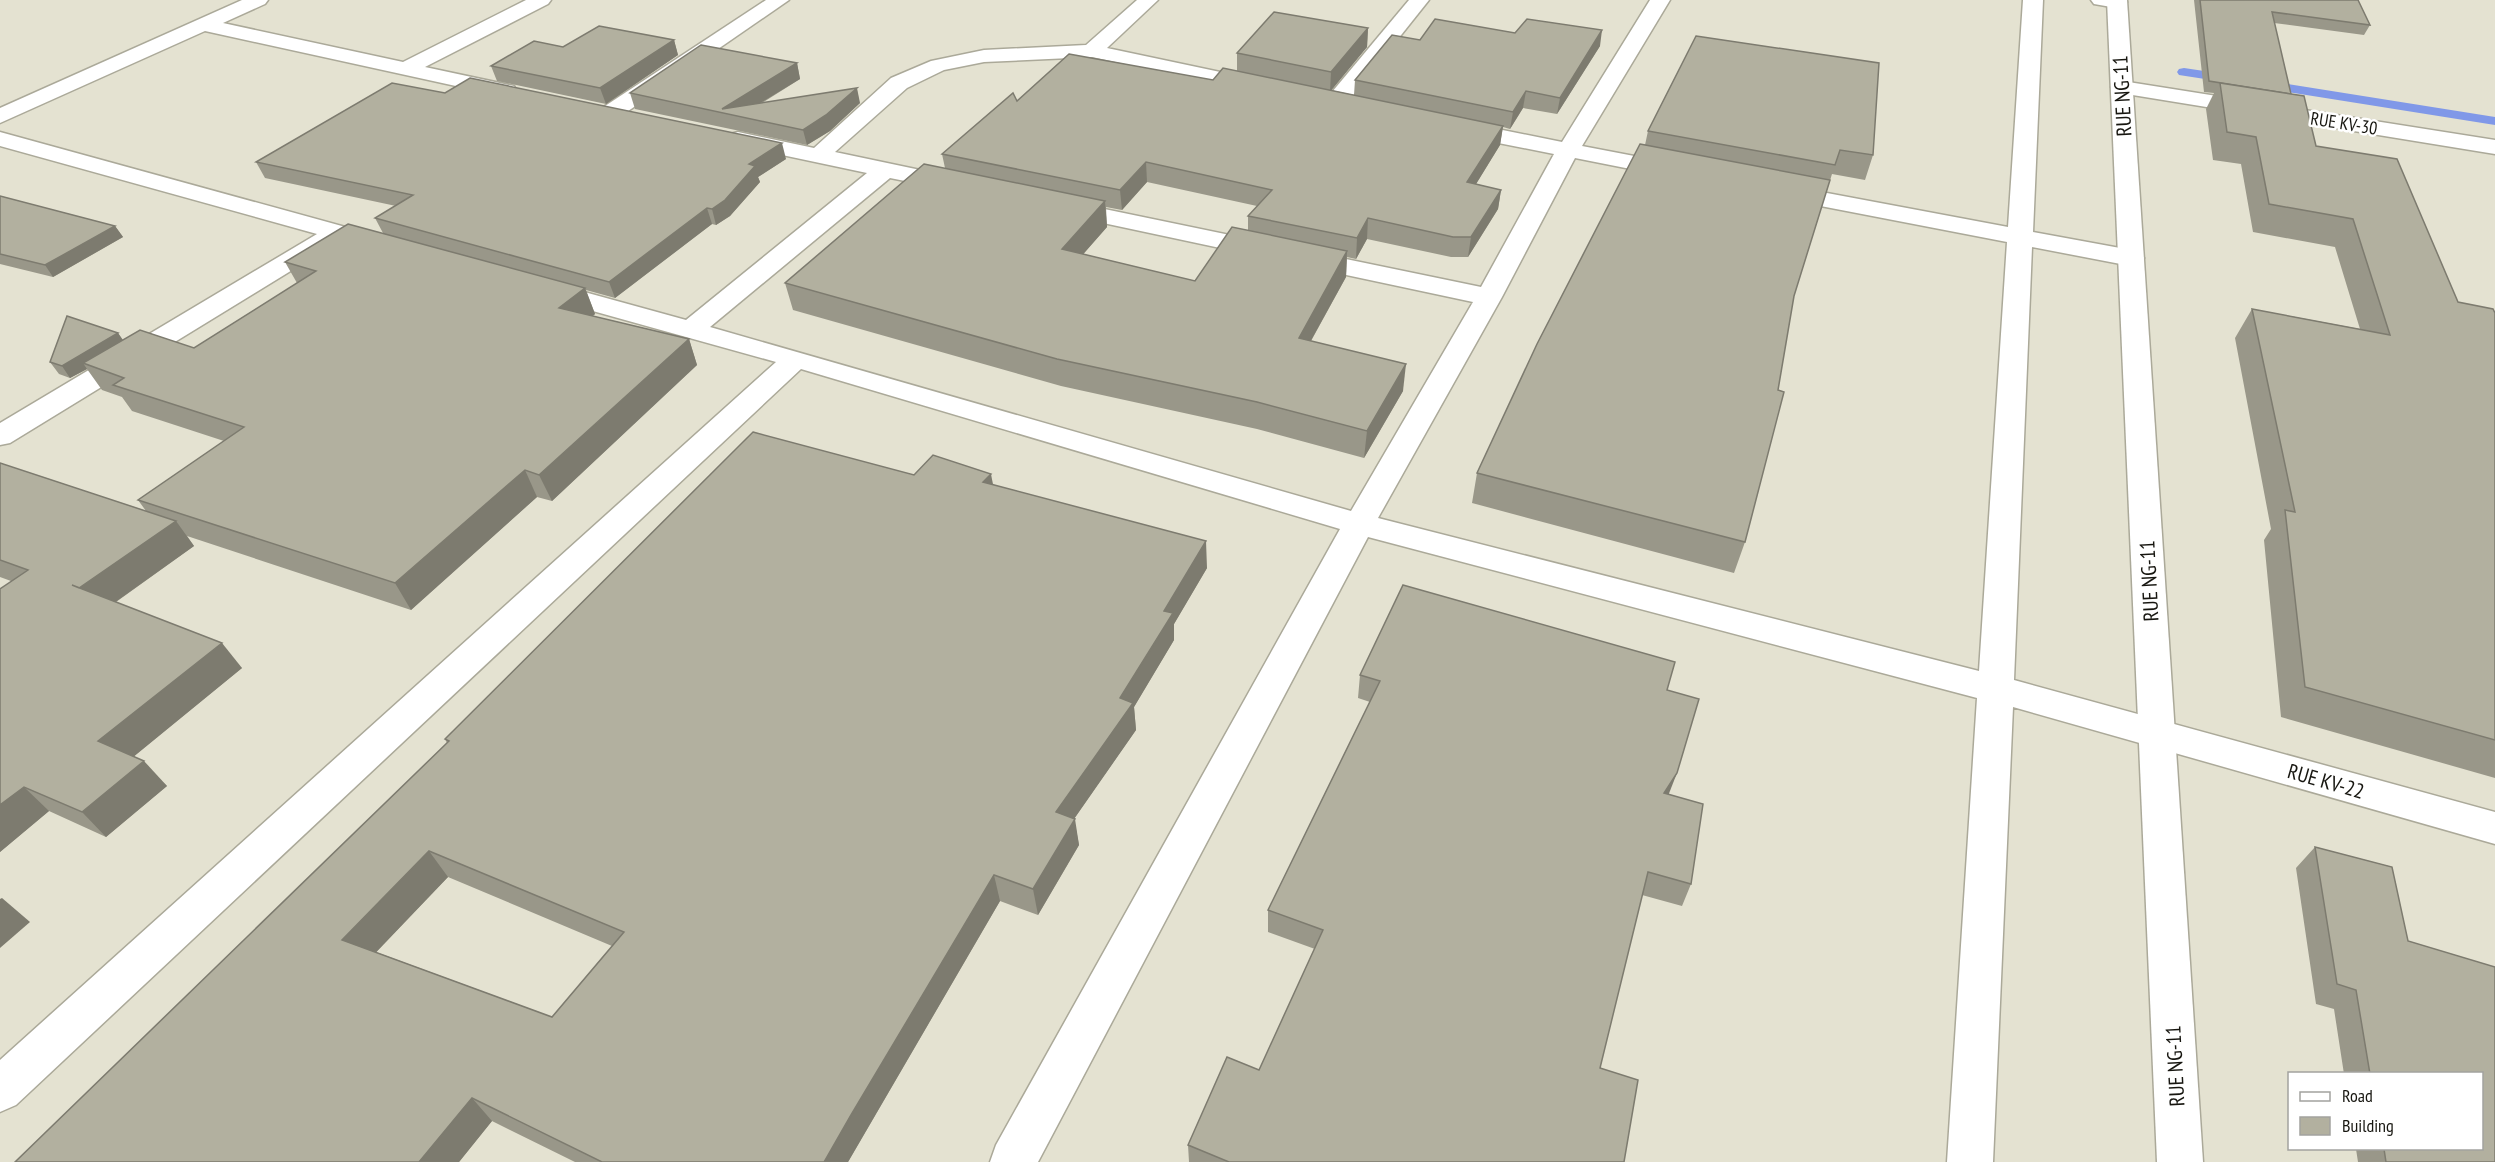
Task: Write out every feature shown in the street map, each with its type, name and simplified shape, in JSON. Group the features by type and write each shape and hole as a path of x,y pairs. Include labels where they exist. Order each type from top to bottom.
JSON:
{"street":[{"path":"0,116 258,0"},
{"path":"404,70 541,0"},
{"path":"610,113 779,0"},
{"path":"1092,51 1148,0"},
{"path":"1335,103 1419,0"},
{"path":"1013,1162 1359,524 1489,297 1568,150 1660,0"},
{"path":"1970,1162 2033,0"},
{"name":"RUE NG-11","path":"2112,1 2122,87 2180,1162"},
{"path":"203,25 530,96"},
{"path":"818,156 900,83 938,65 984,56 1092,51 1278,90"},
{"name":"RUE KV-30","path":"2122,87 2495,147"},
{"path":"1312,98 1359,107"},
{"path":"587,108 645,120"},
{"path":"1440,124 1695,175"},
{"path":"714,134 978,189"},
{"path":"0,139 406,251"},
{"path":"691,329 885,170"},
{"path":"1753,186 2131,258"},
{"path":"1036,201 1489,297"},
{"path":"0,436 338,232"},
{"name":"RUE KV-22","path":"520,282 796,358 1359,524 1996,690 2495,828"},
{"path":"0,1090 796,358"}],"building":[{"path":"2200,0 2358,0 2370,25 2272,12 2291,94 2209,81"},
{"path":"1274,12 1368,28 1331,72 1237,53"},
{"path":"1435,19 1515,33 1527,19 1602,30 1560,98 1526,91 1513,112 1355,80 1392,35 1420,40"},
{"path":"599,26 674,40 600,88 491,66 534,41 563,47"},
{"path":"1696,36 1879,63 1873,155 1840,150 1835,165 1648,131"},
{"path":"701,45 797,63 722,109 857,88 826,115 803,130 630,93"},
{"path":"1069,54 1213,80 1223,68 1503,126 1467,182 1501,190 1471,237 1453,237 1368,218 1357,238 1248,216 1272,190 1146,162 1120,190 942,154 1013,93 1017,101"},
{"path":"470,78 782,143 749,164 755,166 725,200 712,209 707,208 609,282 375,218 413,195 256,162 392,83 445,93"},
{"path":"2220,83 2304,96 2316,146 2397,159 2458,302 2493,309 2495,313 2495,740 2305,687 2285,510 2295,512 2252,309 2390,335 2353,219 2269,204 2256,137 2227,132"},
{"path":"1640,144 1830,180 1794,296 1778,390 1784,392 1745,542 1477,473 1537,344"},
{"path":"924,164 1105,201 1062,249 1195,281 1232,227 1347,251 1299,338 1406,364 1367,431 1257,402 1057,359 785,283"},
{"path":"0,196 115,226 45,265 0,254"},
{"path":"348,224 585,288 559,308 689,339 539,475 525,470 395,583 138,500 244,427 113,385 124,378 83,363 140,330 194,348 316,271 285,262"},
{"path":"67,316 118,333 62,366 50,362"},
{"path":"753,432 914,475 933,455 991,474 983,482 1206,541 1164,611 1173,613 1120,698 1133,703 1056,812 1075,819 1033,889 994,875 824,1162 602,1162 472,1098 419,1162 15,1162 449,741 445,739","holes":["429,851 624,932 552,1017 342,940"]},
{"path":"0,463 176,521 79,588 222,643 98,741 144,761 82,812 24,787 0,805 0,589 28,570 0,560"},
{"path":"1403,585 1675,662 1667,690 1699,699 1677,773 1664,793 1703,804 1691,884 1648,872 1600,1068 1638,1080 1624,1162 1229,1162 1188,1145 1227,1057 1259,1070 1323,930 1268,910 1380,681 1360,675"},
{"path":"2315,847 2392,867 2408,941 2495,967 2495,1162 2386,1162 2384,1150 2483,1150 2483,1072 2370,1072 2356,990 2337,984"}],"waterway":[{"path":"2184,72 2231,79"},
{"path":"2262,84 2495,121"}]}
